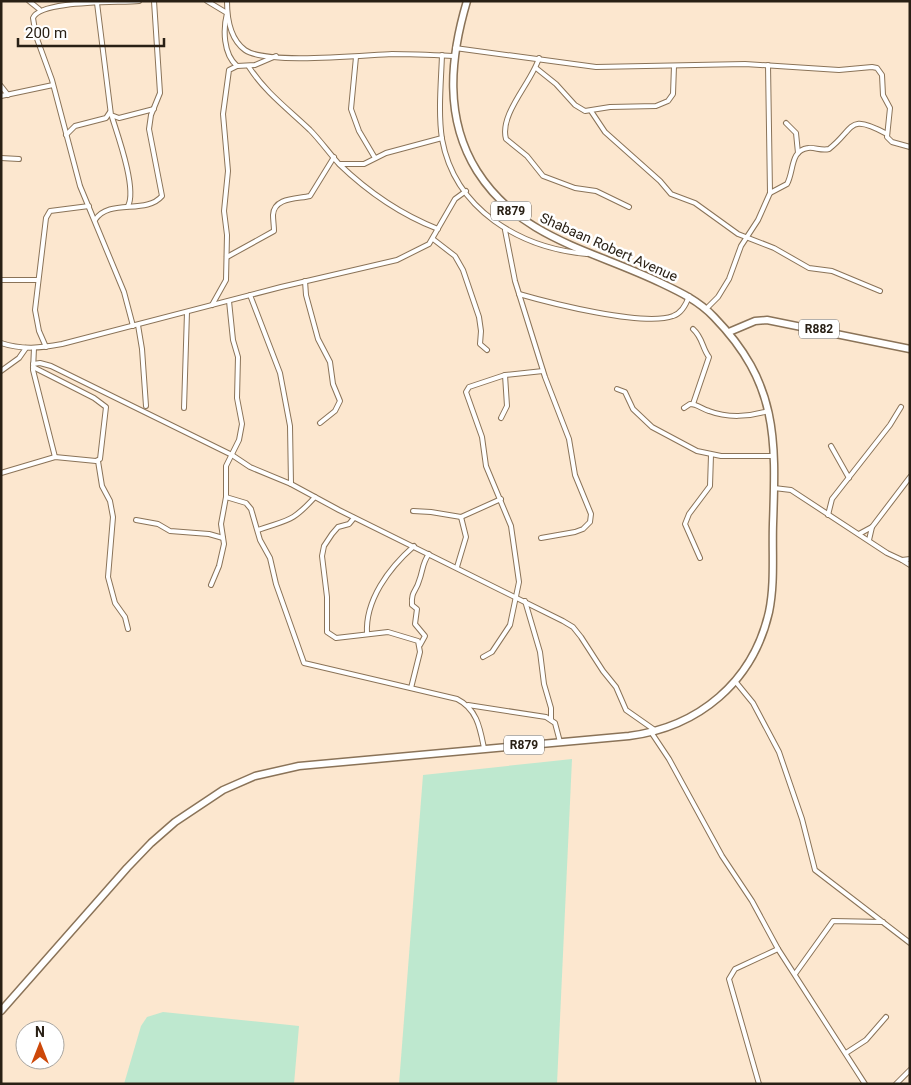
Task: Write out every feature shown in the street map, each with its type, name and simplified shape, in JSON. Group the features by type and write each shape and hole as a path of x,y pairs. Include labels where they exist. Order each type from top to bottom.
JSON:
{"main road":[{"name":"Shabaan Robert Avenue","path":"467,1 454,52 454,102 460,131 477,171 502,203 527,224 689,296 706,309 729,332"},
{"name":"R882","path":"729,332 755,320 767,320 910,349"},
{"name":"R879","path":"1,1011 151,842 186,813 223,790 255,776 299,766 654,732 682,723 704,710 735,681 760,639 769,611 772,577 774,436 769,411 753,366 729,332"}],"street":[{"path":"29,1 39,9"},
{"path":"139,1 53,4 35,12 33,25 53,84 80,186 136,325 142,348 146,406"},
{"path":"95,220 103,210 146,204 162,196 148,129 160,90 154,1"},
{"path":"207,1 227,13 233,34 244,49 257,54 276,56 316,58 394,54 442,55 454,52 539,58 596,66 768,65 816,70 877,68 882,75 883,95 890,108 887,134"},
{"path":"212,306 226,283 227,257 224,212 228,171 223,114 230,56 224,29 227,1"},
{"path":"97,3 110,112 132,198 128,206"},
{"path":"442,55 442,138 453,169 466,191 484,213 506,230 536,244 571,252 592,254"},
{"path":"230,56 238,66"},
{"path":"229,70 238,66 249,67 276,56"},
{"path":"356,57 351,109 359,131 374,158"},
{"path":"539,58 536,68 510,113 505,126 506,139 527,156 542,176 575,188 596,191 629,207"},
{"path":"706,309 718,297 729,279 746,237 758,220 770,192 768,65"},
{"path":"536,68 580,110 591,111 610,107 647,107 664,104 673,94 674,66"},
{"path":"249,67 272,96 314,133 340,164 385,201 420,222 438,229"},
{"path":"1,96 53,84"},
{"path":"1,86 8,95"},
{"path":"112,117 130,116 154,109"},
{"path":"591,111 605,132 660,181 671,194 695,202 728,229 774,248 810,268 832,271 880,291"},
{"path":"66,135 75,126 106,118 110,112"},
{"path":"770,192 787,184 798,153 796,133 786,123"},
{"path":"798,153 807,148 828,149 846,130 858,124 874,126 887,134 891,142 910,147"},
{"path":"340,164 364,164 374,158 442,138"},
{"path":"227,257 274,231 273,215 275,208 291,198 310,196 334,156"},
{"path":"1,158 19,160"},
{"path":"1,343 26,348 46,347 305,281 398,260 422,249 433,239 455,199 466,191"},
{"path":"46,347 35,314 44,224 47,214 50,211 89,206"},
{"path":"506,230 511,267 543,371 569,439 577,480 591,519 583,529 541,538"},
{"path":"433,239 448,249 459,262 479,317 482,331 480,344 486,350"},
{"path":"1,280 38,280"},
{"path":"305,281 314,325 322,348 330,362 334,389 340,401 336,411 320,423"},
{"path":"519,294 572,308 643,319 673,316 685,306 689,296"},
{"path":"250,295 280,374 290,426 291,484"},
{"path":"211,585 222,554 223,538 221,524 226,497 226,466 232,455 242,424 237,398 238,357 233,340 229,301"},
{"path":"184,408 187,312"},
{"path":"684,408 693,404 709,358 704,351 702,338 694,329"},
{"path":"1,371 19,358 26,348"},
{"path":"34,348 33,366 55,457"},
{"path":"33,366 40,362 51,366 232,455 250,467 291,484 354,518 517,597 573,627 616,687 626,710 654,732 722,856 752,901 778,949 865,1084"},
{"path":"33,366 94,398 106,407 101,457 98,461 102,486 110,501 113,517 108,577 115,603 124,617 128,628"},
{"path":"483,658 492,652 507,630 517,597 519,582 514,537 501,499 486,466 482,437 466,392 469,387 505,375 543,371"},
{"path":"501,418 507,406 505,375"},
{"path":"617,389 625,392 634,409 652,427 698,451 711,455 774,456"},
{"path":"693,404 708,411 730,416 744,416 769,411"},
{"path":"828,515 832,499 901,407"},
{"path":"831,446 849,478"},
{"path":"700,558 685,524 689,514 710,486 711,455"},
{"path":"1,473 55,457 98,461"},
{"path":"869,540 872,527 910,477"},
{"path":"774,488 791,490 910,565"},
{"path":"226,497 248,505 260,540 270,558 276,584 304,663 444,695 468,705 551,720 557,727 560,742"},
{"path":"258,530 288,521 315,497"},
{"path":"413,511 461,517 501,499"},
{"path":"456,567 466,536 461,517"},
{"path":"354,518 350,524 338,527 324,546 322,564 326,588 326,626 330,636 336,638 393,633 413,639 420,644"},
{"path":"136,520 156,523 170,531 209,534 223,538"},
{"path":"859,534 872,527"},
{"path":"367,634 369,607 392,568 414,546"},
{"path":"411,688 420,644 425,636 414,622 417,609 412,604 412,592 418,584 422,565 429,554"},
{"path":"902,560 910,559"},
{"path":"525,601 540,652 544,684 551,708 551,720"},
{"path":"735,681 753,703 779,752 802,819 815,870 910,943"},
{"path":"468,705 476,718 484,748"},
{"path":"795,974 832,921 883,922"},
{"path":"759,1084 729,979 736,968 778,949"},
{"path":"846,1053 866,1040 886,1017"},
{"path":"896,1084 910,1070"}],"green space":[{"path":"572,759 557,1084 399,1084 423,775"},
{"path":"163,1012 299,1026 294,1084 124,1084 141,1026 147,1017"}]}
